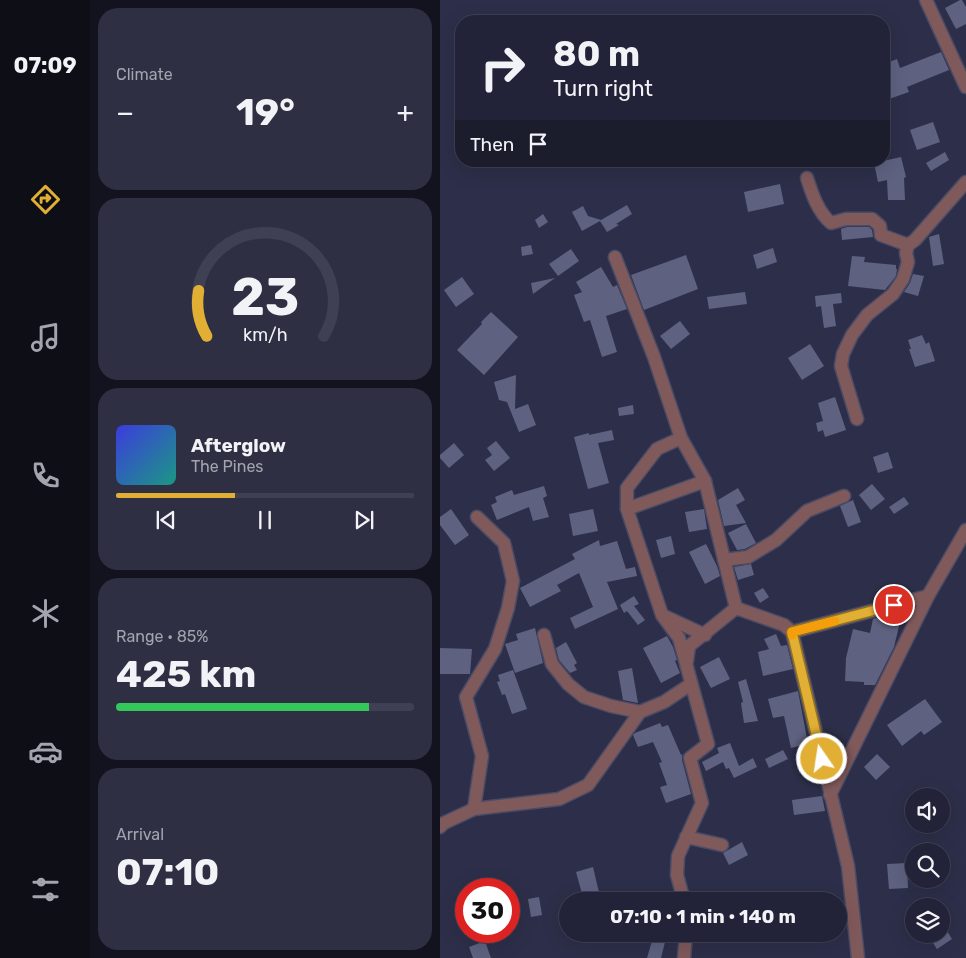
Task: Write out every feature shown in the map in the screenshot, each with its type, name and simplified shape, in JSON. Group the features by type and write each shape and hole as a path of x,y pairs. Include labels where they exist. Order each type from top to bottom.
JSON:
{"street":[{"path":"926,0 966,87"},
{"path":"807,178 818,206 825,218 831,223 846,219 872,219 880,226 881,235 908,245"},
{"path":"858,419 841,366 843,354 852,335 867,316 893,294 902,279 908,262 906,254 908,245 915,240 966,182"},
{"path":"615,257 654,357 681,438 705,481 736,608"},
{"path":"681,438 657,449 626,492 627,509 662,615 679,638 708,744 690,758 702,803 678,856 677,875 682,892"},
{"path":"627,509 705,481"},
{"path":"724,560 748,557 776,540 807,511 844,496"},
{"path":"474,809 482,756 466,697 495,649 508,608 513,582 504,543 477,517"},
{"path":"830,795 928,596 966,530"},
{"path":"792,632 928,596"},
{"path":"736,608 784,625 792,632 848,866 858,958"},
{"path":"688,670 686,656 689,646 696,639 705,635 736,608"},
{"path":"662,615 705,635"},
{"path":"544,635 552,664 568,684 584,697 611,706 640,712"},
{"path":"440,827 444,823 474,809 559,799 588,785 640,712 664,702 691,684"},
{"path":"686,837 722,846"},
{"path":"684,958 685,942"}],"building":[{"path":"962,0 966,7 966,24 956,29 945,8"},
{"path":"941,52 949,70 907,87 909,92 890,99 890,62 897,59 900,68"},
{"path":"933,122 940,142 917,150 910,130"},
{"path":"945,152 949,160 931,171 926,163"},
{"path":"901,157 906,177 904,178 905,200 888,200 887,180 878,182 875,167 890,167 890,159"},
{"path":"780,184 784,204 748,212 744,192"},
{"path":"627,205 632,214 607,232 600,221 582,231 572,212 583,206 588,216 601,220"},
{"path":"543,214 548,222 539,228 535,220"},
{"path":"847,227 869,227 872,230 873,237 842,240 841,229"},
{"path":"939,234 944,264 933,266 929,237"},
{"path":"531,245 533,254 522,256 521,247"},
{"path":"773,248 777,262 757,269 753,255"},
{"path":"571,249 579,261 558,276 549,264"},
{"path":"686,255 698,289 644,310 631,275"},
{"path":"852,256 865,257 864,262 896,265 896,276 885,290 848,286"},
{"path":"601,267 613,287 617,285 627,309 606,316 617,352 602,357 590,320 584,322 574,295 582,292 576,282"},
{"path":"913,274 924,276 918,296 904,292"},
{"path":"462,277 474,294 456,307 444,290"},
{"path":"555,278 533,294 531,283"},
{"path":"745,292 747,304 709,309 707,297"},
{"path":"841,293 842,303 833,304 836,326 824,328 821,306 816,307 815,296"},
{"path":"491,312 518,337 484,375 457,350"},
{"path":"680,321 690,334 671,349 660,336"},
{"path":"922,335 926,344 929,342 935,361 915,367 908,340"},
{"path":"810,344 824,366 802,380 788,358"},
{"path":"516,375 515,409 528,404 536,425 519,432 507,402 499,400 494,382"},
{"path":"835,397 846,430 825,437 823,430 818,432 816,423 823,421 818,403"},
{"path":"633,405 634,414 619,416 618,408"},
{"path":"612,430 614,440 598,443 609,483 588,489 574,437"},
{"path":"496,441 510,458 494,471 485,460 492,455 487,448"},
{"path":"454,443 464,455 449,468 440,458 440,455"},
{"path":"888,452 893,468 878,473 873,457"},
{"path":"872,484 885,499 871,510 859,495"},
{"path":"544,486 547,496 543,498 549,517 533,521 529,507 497,520 491,505 497,502 495,497 512,490 514,495"},
{"path":"738,488 745,500 736,505 746,523 724,526 718,500"},
{"path":"904,497 909,504 894,514 889,507"},
{"path":"853,500 861,522 848,527 840,506"},
{"path":"451,509 469,535 455,545 440,525 440,517"},
{"path":"593,509 598,531 573,536 569,514"},
{"path":"704,509 707,529 689,532 685,512"},
{"path":"746,524 756,543 745,549 737,550 728,533"},
{"path":"671,536 675,554 661,558 656,540"},
{"path":"599,540 600,546 617,541 626,569 635,567 637,576 607,582 618,609 575,629 570,618 593,607 579,573 557,585 561,591 530,607 520,588 575,559 572,554"},
{"path":"706,544 720,576 705,584 689,552"},
{"path":"751,564 754,575 738,580 734,567"},
{"path":"763,588 769,597 760,603 754,593"},
{"path":"634,596 639,604 634,606 645,620 638,625 627,611 624,613 620,605"},
{"path":"879,617 900,622 894,647 875,685 864,685 864,682 845,681 846,658 853,629 870,633 873,619"},
{"path":"535,628 543,663 515,673 505,644 518,640 516,634"},
{"path":"776,634 781,646 787,645 793,669 763,676 758,652 769,649 764,639"},
{"path":"667,636 673,647 677,660 675,661 680,673 661,683 643,648"},
{"path":"566,642 577,663 574,665 577,670 570,673 559,660 556,648"},
{"path":"440,648 472,649 470,674 440,674"},
{"path":"719,657 730,679 711,688 700,667"},
{"path":"632,668 638,703 623,700 618,671"},
{"path":"513,670 527,709 512,714 505,694 502,695 497,682 500,681 498,675"},
{"path":"746,679 758,721 744,723 741,703 743,702 738,682"},
{"path":"798,691 808,744 791,748 784,716 773,718 768,699"},
{"path":"925,699 942,722 924,735 921,731 902,746 887,725"},
{"path":"660,723 662,727 668,725 682,754 691,794 666,803 660,787 667,785 659,763 662,762 653,742 638,747 633,735"},
{"path":"730,743 739,766 753,758 757,767 734,778 729,768 726,769 723,762 706,771 702,762 719,753 717,748"},
{"path":"783,750 788,759 769,768 765,759"},
{"path":"877,754 890,767 876,780 864,767"},
{"path":"822,796 825,811 794,815 792,800"},
{"path":"742,842 748,855 729,865 723,853"},
{"path":"905,863 905,888 908,888 889,889 887,864"},
{"path":"593,867 599,892 582,892 576,872"},
{"path":"539,897 542,915 531,917 528,899"},
{"path":"652,942 665,942 661,958 647,958"},
{"path":"486,943 491,958 473,958 469,947"},
{"path":"933,943 946,943 937,949"}],"slow traffic":[{"path":"792,635 792,632 835,621"}],"route":[{"path":"822,759 792,632 894,605"}]}
